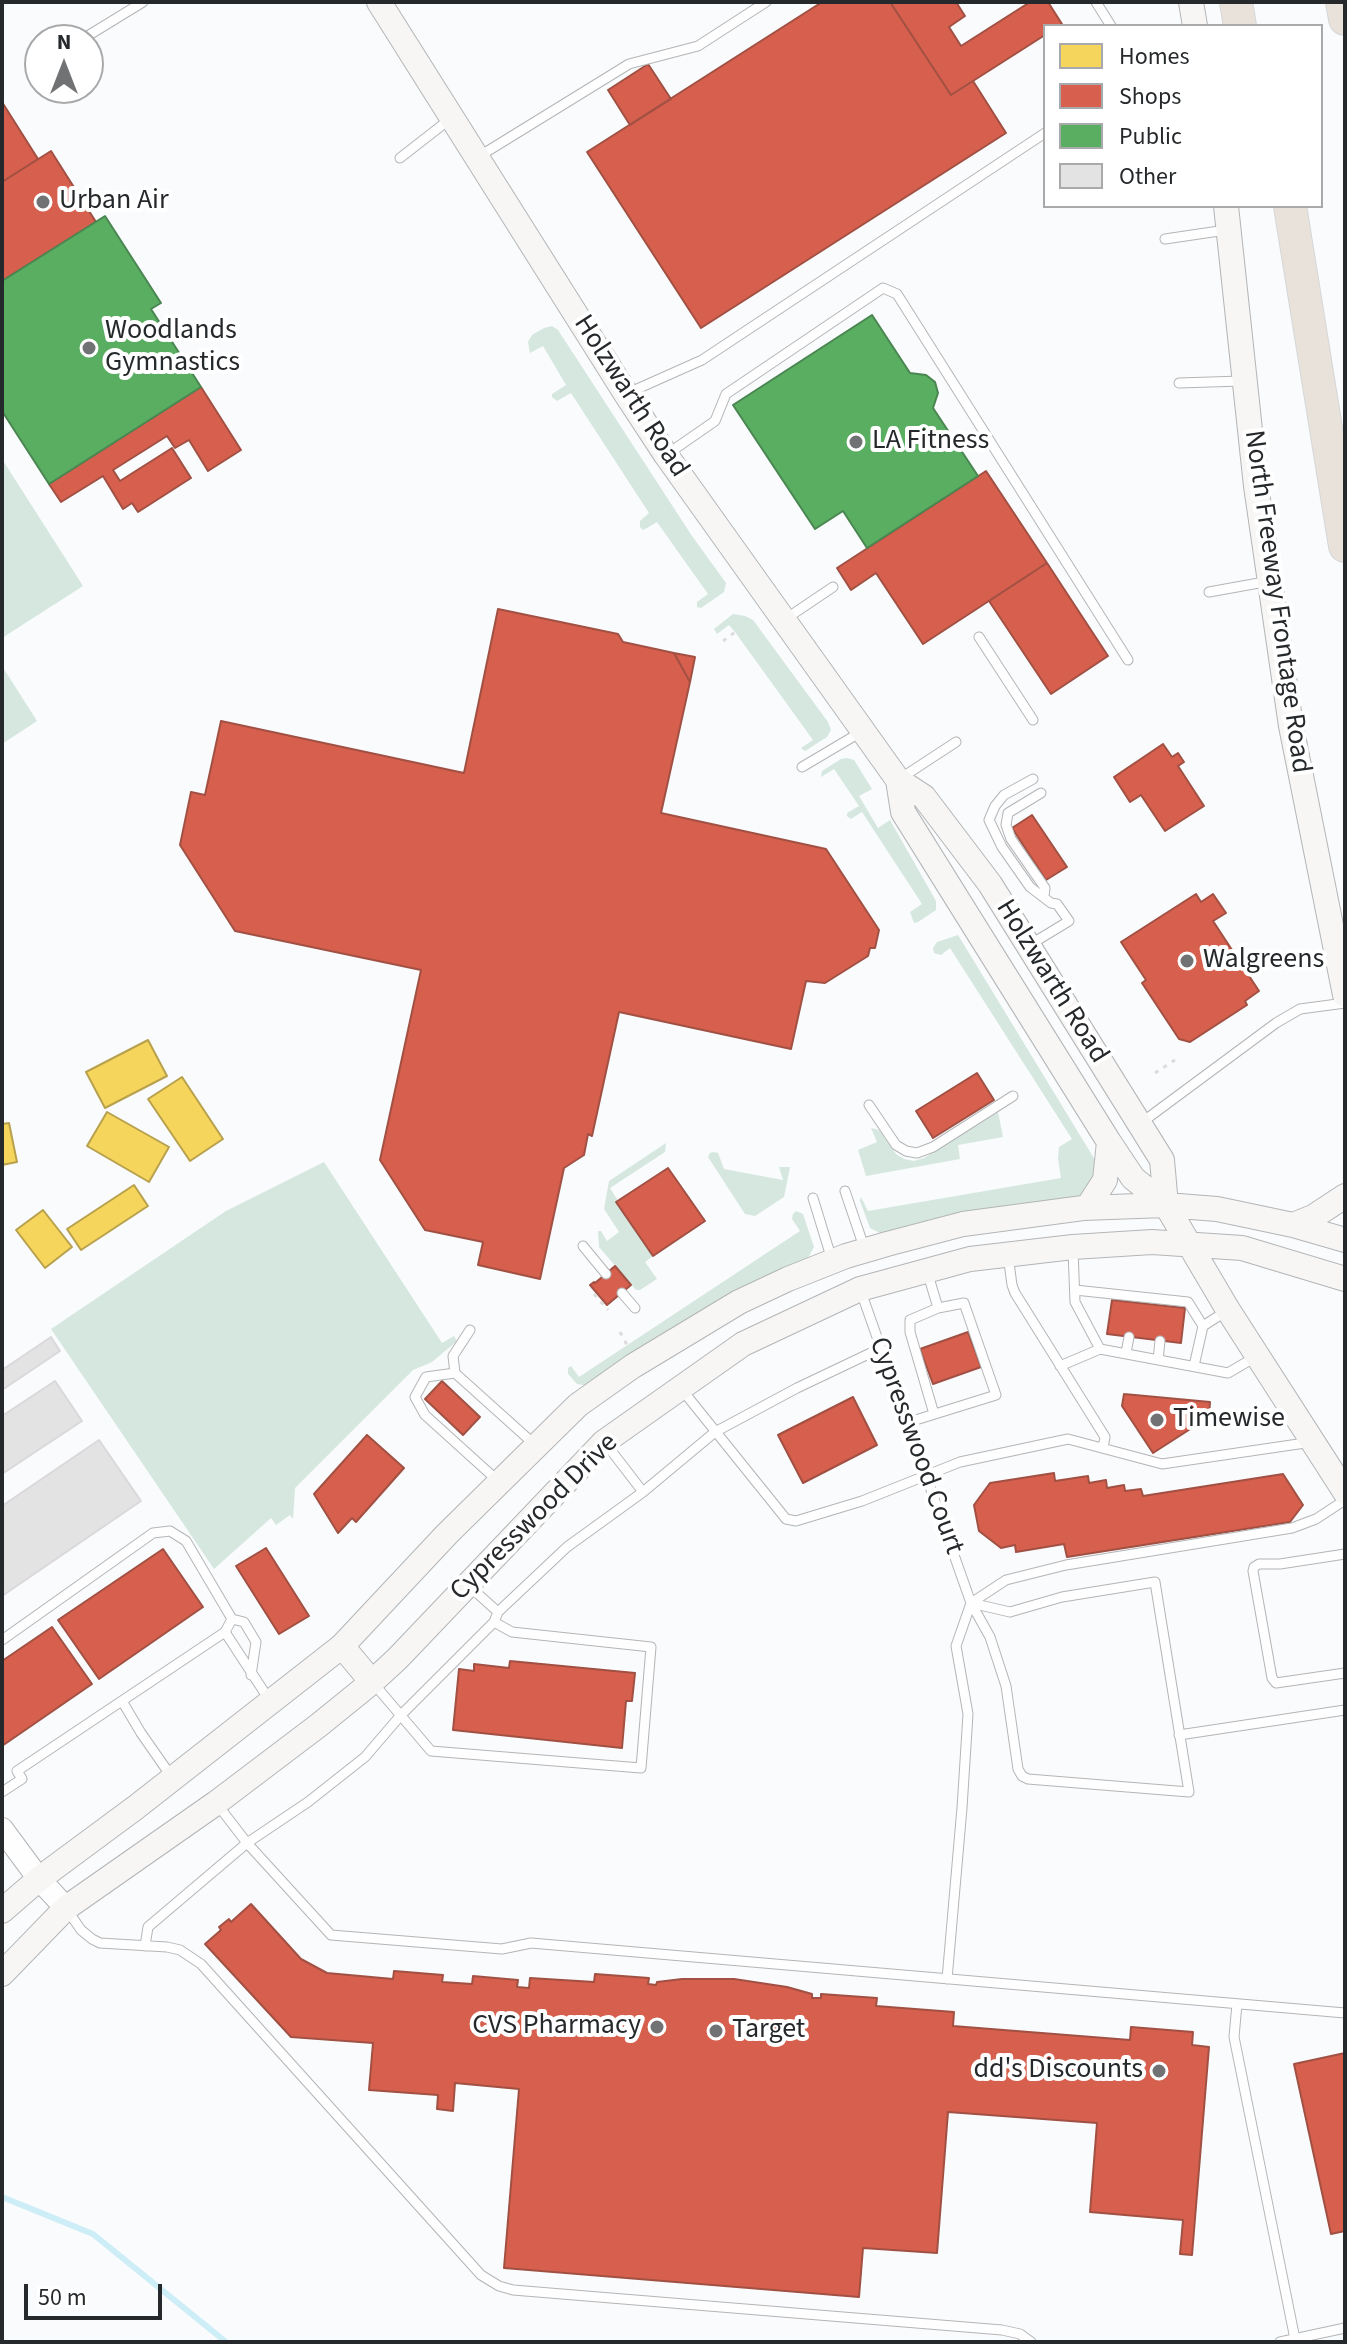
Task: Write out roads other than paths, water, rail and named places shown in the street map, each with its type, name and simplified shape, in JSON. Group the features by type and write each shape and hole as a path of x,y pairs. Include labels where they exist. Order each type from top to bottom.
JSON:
{"highway":[{"path":"1236,2 1240,24"},
{"path":"1258,2 1262,24"},
{"path":"1342,2 1345,19"},
{"path":"1270,208 1279,260 1303,288"},
{"path":"1290,208 1345,546"}],"main road":[{"name":"Holzwarth Road","path":"379,2 666,455 898,780 924,797 990,884 1162,1160 1166,1205"},
{"path":"1191,2 1195,24"},
{"name":"North Freeway Frontage Road","path":"1228,218 1256,486 1291,726 1345,995"},
{"name":"Holzwarth Road","path":"898,780 903,812 1109,1142 1133,1178 1166,1205 1228,1310 1345,1492"},
{"path":"1087,1208 1105,1180 1109,1142"},
{"path":"1293,1225 1345,1196"},
{"name":"Cypresswood Drive","path":"2,1911 39,1879 173,1779 342,1646 447,1534 578,1405 709,1318 788,1279 865,1250 963,1224 1087,1208 1166,1205 1217,1209 1345,1240"},
{"name":"Cypresswood Drive","path":"2,1974 66,1908 216,1803 372,1682 604,1442 743,1344 860,1289 970,1259 1073,1247 1152,1242 1242,1248 1345,1279"},
{"path":"578,1405 604,1442"},
{"path":"342,1646 372,1682"}],"street":[{"path":"2,1829 39,1879 66,1908"}],"lane":[{"path":"104,26 143,2"},
{"path":"478,157 629,64 698,46 766,2"},
{"path":"1096,2 1110,24"},
{"path":"400,158 453,117"},
{"path":"626,394 702,360 1043,134"},
{"path":"1165,239 1228,218"},
{"path":"666,455 715,421 726,394 883,288 897,294 1128,660"},
{"path":"1179,383 1245,381"},
{"path":"1209,592 1270,581"},
{"path":"784,620 833,587"},
{"path":"979,637 1033,720"},
{"path":"802,767 862,731"},
{"path":"898,780 956,742"},
{"path":"1029,946 1069,921 1057,904 1030,887 1002,847 989,820 1004,795 1033,779"},
{"path":"1041,793 1008,813 1006,825 1011,839 1045,888 1044,896"},
{"path":"1140,1124 1276,1023 1300,1009 1345,1003"},
{"path":"869,1105 896,1145 917,1153 933,1147 1013,1096"},
{"path":"845,1191 865,1250"},
{"path":"813,1198 832,1261"},
{"path":"583,1246 606,1274"},
{"path":"1073,1247 1075,1302 1100,1349"},
{"path":"1008,1255 1015,1293 1105,1437 1103,1448"},
{"path":"927,1271 938,1308"},
{"name":"Cypresswood Court","path":"860,1289 971,1603 990,1637 1006,1686 1018,1769 1022,1776 1028,1779 1189,1792 1179,1735"},
{"path":"1075,1290 1163,1303 1188,1302 1203,1326 1194,1366"},
{"path":"622,1293 635,1308"},
{"path":"906,1423 996,1395 964,1303 938,1308 910,1320 910,1332 934,1414"},
{"path":"1203,1326 1228,1310"},
{"path":"470,1330 453,1356 455,1373 536,1446"},
{"path":"1126,1353 1129,1337"},
{"path":"1158,1360 1160,1341"},
{"path":"145,1946 148,1927 247,1843 308,1802 365,1757 401,1715 567,1547 643,1492 715,1432 879,1349"},
{"path":"1060,1366 1100,1349 1228,1373 1257,1356"},
{"path":"455,1373 426,1377 415,1397 425,1415 499,1483"},
{"path":"681,1388 786,1519 796,1521 862,1501 960,1462 1068,1439 1162,1464 1312,1442"},
{"path":"604,1442 643,1492"},
{"path":"947,1979 968,1714 956,1646 971,1603 1006,1580 1066,1565 1292,1528 1323,1515 1345,1500"},
{"path":"2,1640 153,1533 170,1531 186,1541 232,1619 244,1622 256,1642 251,1675"},
{"path":"1345,1554 1280,1564 1259,1564 1253,1571 1272,1678 1276,1683 1345,1673"},
{"path":"971,1603 1010,1612 1062,1597 1155,1582 1179,1735 1345,1710"},
{"path":"372,1682 431,1751 641,1768 651,1647 512,1632 468,1585"},
{"path":"2,1792 22,1779 17,1771 225,1632 232,1619"},
{"path":"225,1632 270,1703"},
{"path":"122,1701 173,1779"},
{"path":"216,1803 247,1843 331,1935 502,1949 531,1943 1345,2013"},
{"path":"66,1908 81,1930 100,1943 180,1950 201,1964 481,2275 499,2286 513,2290 1002,2330 1020,2334 1031,2342"},
{"path":"1237,2004 1234,2037 1295,2339"},
{"path":"1280,2342 1345,2328"}],"waterway":[{"path":"2,2197 93,2234 226,2342"}],"place":[{"name":"Urban Air","path":"43,202"},
{"name":"Woodlands Gymnastics","path":"89,348"},
{"name":"LA Fitness","path":"856,442"},
{"name":"Walgreens","path":"1187,961"},
{"name":"Timewise","path":"1157,1420"},
{"name":"CVS Pharmacy","path":"657,2027"},
{"name":"Target","path":"716,2031"},
{"name":"dd's Discounts","path":"1159,2071"}]}
